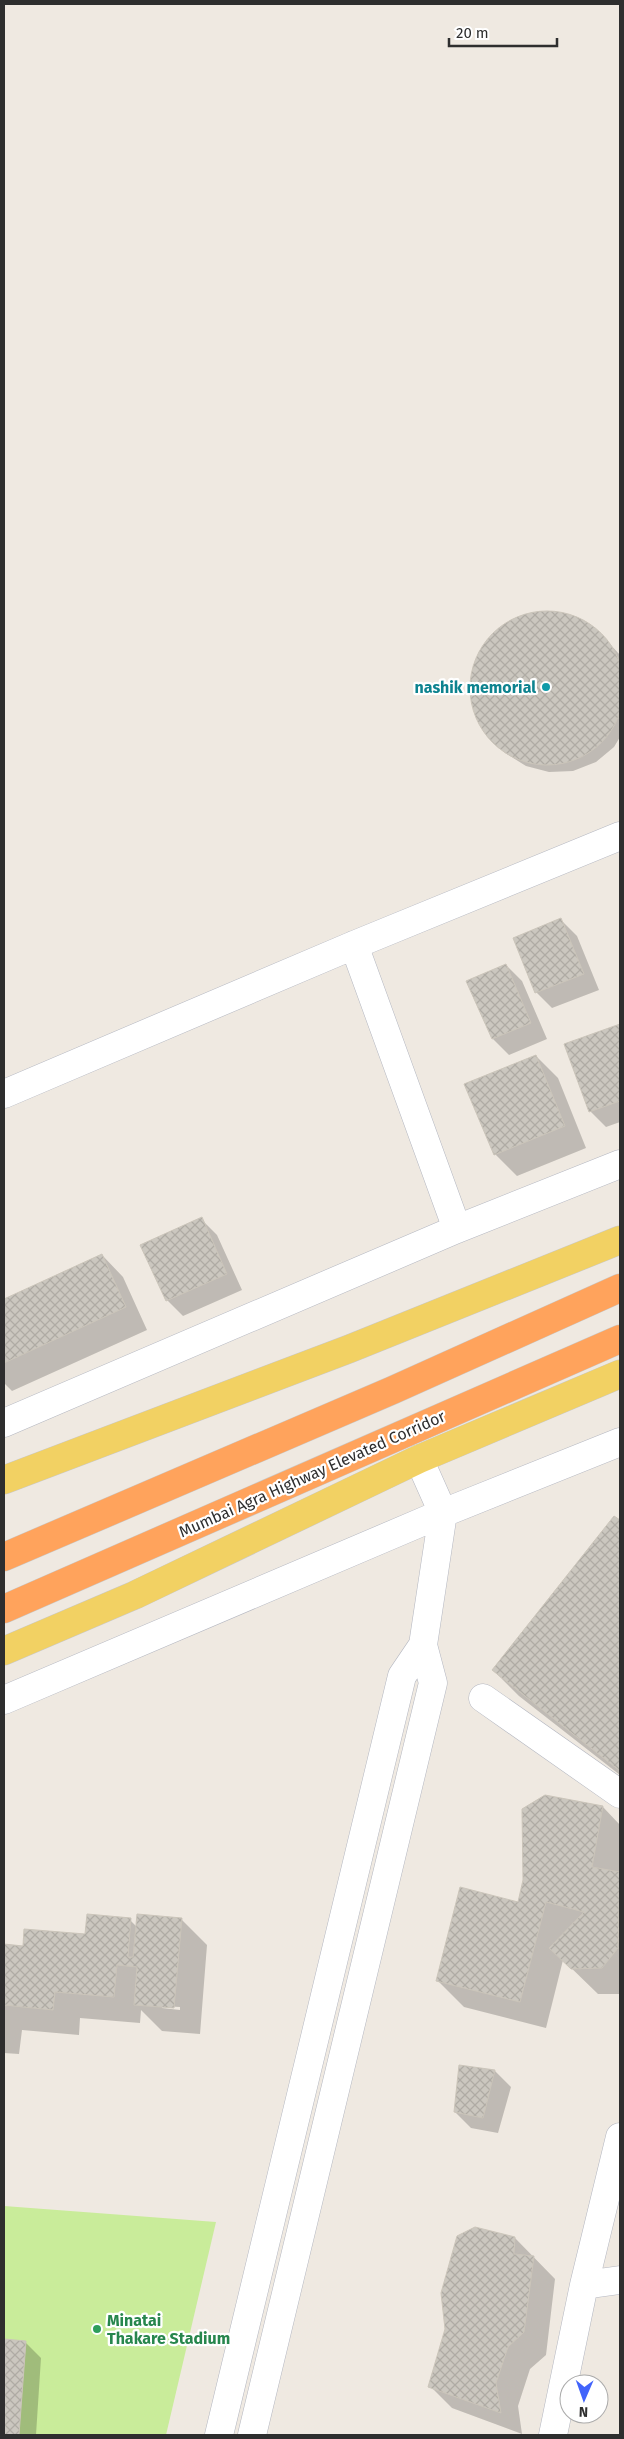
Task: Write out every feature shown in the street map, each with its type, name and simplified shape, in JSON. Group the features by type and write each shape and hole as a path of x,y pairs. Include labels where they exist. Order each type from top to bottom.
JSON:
{"highway":[{"path":"4,1557 393,1390 620,1288"},
{"name":"Mumbai Agra Highway Elevated Corridor","path":"4,1610 620,1339"}],"main road":[{"path":"4,1480 349,1349 620,1240"},
{"path":"4,1652 135,1595 419,1459 620,1374"}],"street":[{"path":"4,1094 354,945 620,836"},
{"path":"354,945 456,1229"},
{"path":"4,1424 456,1229 620,1164"},
{"path":"4,1700 443,1513 620,1442"},
{"path":"252,2435 433,1683 423,1645 443,1513 419,1459"},
{"path":"219,2435 402,1676 423,1645"},
{"path":"483,1698 620,1794"},
{"path":"553,2435 584,2285 620,2137"},
{"path":"584,2285 620,2280"},
{"path":"247,2318 278,2326"}],"green space":[{"name":"Minatai Thakare Stadium","path":"4,2206 216,2222 166,2435 4,2435"}],"building":[{"name":"nashik memorial","path":"547,611 576,617 590,624 601,634 611,645 618,659 624,688 618,717 611,731 601,742 590,752 576,759 547,765 518,759 504,752 493,742 483,731 476,717 470,688 476,659 483,645 493,634 504,624 518,617"},
{"path":"561,918 584,974 535,993 513,938"},
{"path":"506,964 531,1023 492,1039 466,981"},
{"path":"620,1024 620,1101 589,1112 564,1044"},
{"path":"536,1055 565,1126 494,1155 464,1084"},
{"path":"202,1217 227,1274 166,1301 140,1245"},
{"path":"102,1254 126,1307 4,1363 4,1299"},
{"path":"614,1516 620,1520 620,1771 492,1670"},
{"path":"545,1795 603,1806 592,1867 620,1872 618,1948 602,1968 571,1969 549,1948 584,1912 546,1902 520,2002 436,1981 460,1887 518,1902 523,1880 522,1809"},
{"path":"87,1914 131,1918 128,1957 133,1957 137,1914 182,1918 174,2008 134,2005 137,1967 117,1965 114,1997 55,1992 53,2010 4,2005 4,1944 23,1946 24,1929 85,1934"},
{"path":"459,2065 495,2070 483,2118 454,2112"},
{"path":"475,2227 515,2237 514,2254 534,2256 524,2332 508,2347 496,2383 501,2413 428,2387 445,2329 441,2293 457,2236"},
{"path":"4,2339 26,2341 19,2435 4,2435"}],"place":[{"name":"nashik memorial","path":"546,687"},
{"name":"Minatai Thakare Stadium","path":"97,2329"}]}
